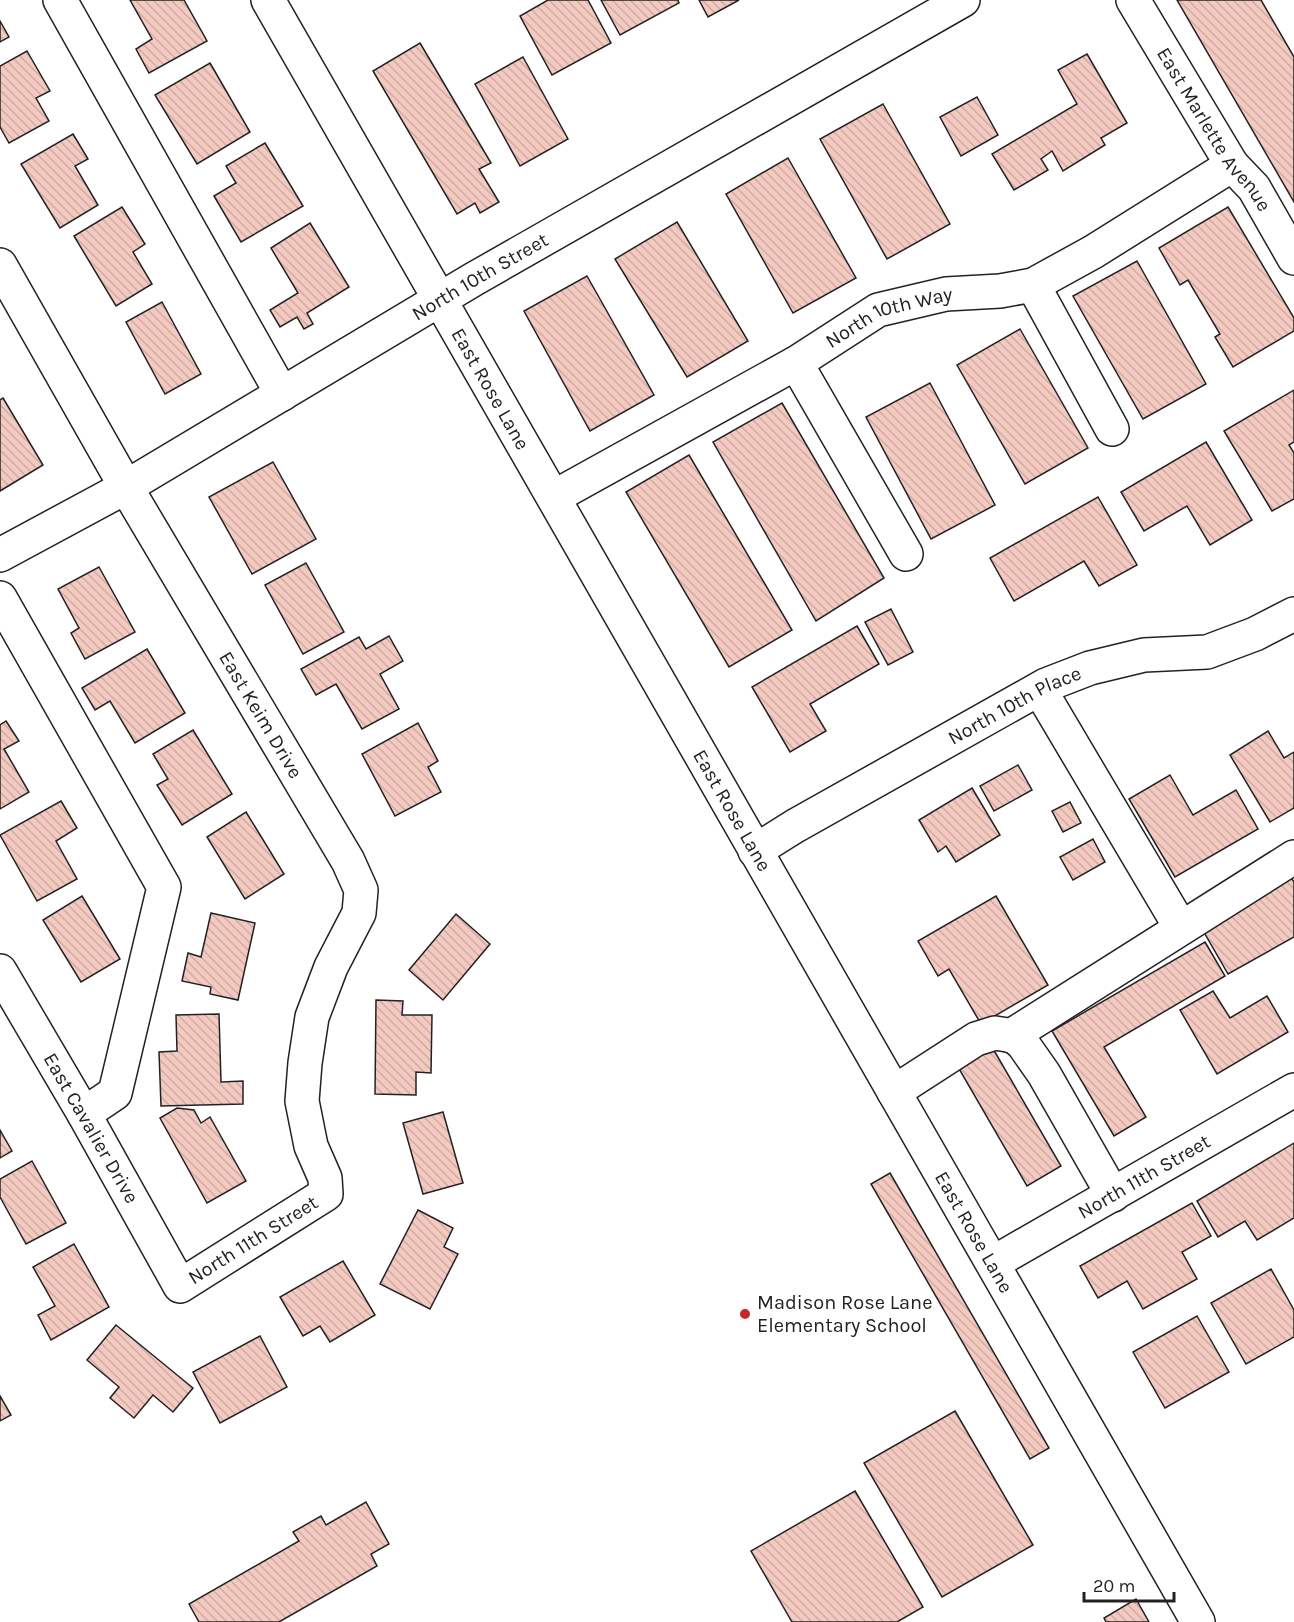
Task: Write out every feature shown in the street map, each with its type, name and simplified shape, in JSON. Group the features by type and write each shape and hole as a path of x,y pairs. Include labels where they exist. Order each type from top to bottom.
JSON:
{"street":[{"path":"60,0 282,394"},
{"name":"East Rose Lane","path":"268,0 441,298 755,851 1198,1622"},
{"name":"North 10th Street","path":"0,555 126,487 441,298 963,0"},
{"name":"East Marlette Avenue","path":"1133,0 1232,165 1254,188 1294,258"},
{"name":"North 10th Way","path":"554,497 796,363 878,310 946,294 1000,291 1033,285 1094,252 1232,165"},
{"name":"East Keim Drive","path":"0,265 126,487 348,861 361,890 359,913 332,968 312,1017 304,1063 302,1101 310,1146 325,1178 326,1194"},
{"path":"1033,285 1112,429"},
{"path":"796,363 906,554"},
{"path":"0,598 164,887 115,1093 84,1114"},
{"name":"North 10th Place","path":"755,851 795,826 1040,690 1090,668 1144,655 1207,652 1255,634 1294,614"},
{"path":"1040,690 1181,928"},
{"path":"1011,1036 1294,857"},
{"name":"East Cavalier Drive","path":"0,972 84,1114 180,1286"},
{"path":"894,1092 976,1040 995,1033 1011,1036 1023,1044 1044,1074 1113,1195"},
{"name":"North 11th Street","path":"993,1263 1294,1090"},
{"name":"North 11th Street","path":"180,1286 326,1194"}],"building":[{"path":"130,0 184,0 207,41 149,73 136,49 152,39"},
{"path":"548,0 588,0 611,43 552,75 520,16"},
{"path":"601,0 678,0 679,3 620,35"},
{"path":"699,0 739,0 708,17"},
{"path":"1177,0 1261,0 1294,57 1294,202"},
{"path":"0,21 9,37 0,42"},
{"path":"420,43 491,163 479,169 499,202 480,213 475,203 457,214 373,71"},
{"path":"27,51 50,91 36,98 49,121 9,143 0,127 0,66"},
{"path":"1087,54 1127,123 1101,138 1105,145 1063,171 1052,151 1041,159 1048,170 1014,190 992,154 1077,104 1058,70"},
{"path":"523,57 568,139 520,166 475,84"},
{"path":"210,63 250,132 197,164 155,95"},
{"path":"977,97 998,135 961,156 940,117"},
{"path":"883,104 950,224 887,259 820,139"},
{"path":"73,134 88,159 75,166 98,205 60,228 21,164"},
{"path":"265,143 303,206 241,242 214,196 236,183 226,166"},
{"path":"788,158 856,278 793,313 726,194"},
{"path":"122,207 145,244 133,252 152,284 116,306 74,236"},
{"path":"1228,207 1294,318 1294,331 1233,367 1215,337 1220,334 1188,280 1180,285 1159,248"},
{"path":"677,222 748,341 687,377 615,259"},
{"path":"310,223 349,287 307,313 313,324 304,329 297,317 280,327 270,310 298,293 271,248"},
{"path":"1137,261 1206,384 1143,419 1073,296"},
{"path":"587,276 654,395 590,431 524,311"},
{"path":"162,302 201,374 165,394 126,322"},
{"path":"1020,329 1088,448 1025,484 957,365"},
{"path":"930,383 995,505 931,539 866,417"},
{"path":"1294,390 1294,442 1289,445 1294,453 1294,499 1272,511 1224,431"},
{"path":"3,398 43,465 0,491 0,400"},
{"path":"782,403 884,578 816,621 713,442"},
{"path":"1206,442 1252,520 1210,545 1187,506 1144,531 1121,492"},
{"path":"689,455 792,630 729,667 626,492"},
{"path":"273,462 316,539 252,574 209,497"},
{"path":"1098,497 1137,565 1099,586 1084,561 1014,601 990,558"},
{"path":"306,563 344,632 303,654 265,585"},
{"path":"99,567 135,632 85,659 71,633 79,628 58,589"},
{"path":"891,609 913,652 888,665 865,622"},
{"path":"857,626 879,664 810,704 826,731 790,752 752,687"},
{"path":"389,636 403,661 380,674 399,709 362,729 336,684 316,695 301,669 359,637 366,649"},
{"path":"147,649 185,713 135,743 110,701 95,710 82,688"},
{"path":"6,721 19,741 4,749 29,792 0,809 0,725"},
{"path":"418,723 438,761 428,767 441,792 395,816 362,754"},
{"path":"193,730 232,794 182,825 157,785 168,779 153,754"},
{"path":"1268,731 1284,758 1294,752 1294,808 1270,822 1230,755"},
{"path":"1018,765 1032,790 994,811 980,786"},
{"path":"1170,775 1193,815 1236,790 1258,829 1175,877 1129,799"},
{"path":"972,788 1000,835 956,862 946,846 938,852 919,820"},
{"path":"61,801 77,828 56,841 77,879 37,901 0,835"},
{"path":"1070,802 1081,823 1063,832 1052,811"},
{"path":"246,812 284,874 245,899 207,837"},
{"path":"1093,839 1105,862 1073,880 1060,857"},
{"path":"1290,876 1294,882 1294,937 1228,974 1201,927"},
{"path":"82,896 120,959 81,982 43,920"},
{"path":"996,896 1048,985 981,1024 949,969 938,976 918,941"},
{"path":"211,913 255,923 238,1000 210,994 211,987 182,981 188,953 201,957"},
{"path":"456,914 490,944 443,1000 409,970"},
{"path":"1205,942 1225,976 1104,1047 1146,1117 1114,1136 1052,1031"},
{"path":"1213,991 1230,1018 1267,996 1288,1032 1217,1074 1180,1010"},
{"path":"376,1000 403,1001 402,1015 432,1015 431,1073 416,1072 416,1095 375,1094"},
{"path":"219,1014 221,1082 243,1081 243,1104 161,1106 159,1052 177,1051 176,1015"},
{"path":"992,1047 1061,1166 1027,1186 958,1067"},
{"path":"177,1108 194,1110 201,1123 210,1117 246,1181 207,1203 160,1118"},
{"path":"443,1112 463,1183 423,1194 403,1123"},
{"path":"0,1130 12,1151 0,1158"},
{"path":"1294,1143 1294,1218 1257,1240 1245,1221 1218,1237 1197,1201"},
{"path":"32,1161 66,1223 26,1244 0,1197 0,1179"},
{"path":"890,1173 1049,1448 1030,1459 871,1184"},
{"path":"1192,1203 1211,1236 1182,1252 1197,1279 1143,1309 1127,1281 1098,1298 1080,1266"},
{"path":"418,1210 453,1228 444,1247 458,1254 430,1309 380,1284"},
{"path":"74,1244 109,1307 51,1340 38,1315 55,1306 33,1267"},
{"path":"343,1261 375,1315 330,1342 320,1326 303,1336 280,1297"},
{"path":"1271,1269 1294,1310 1294,1337 1246,1364 1211,1303"},
{"path":"1197,1316 1229,1372 1165,1408 1133,1352"},
{"path":"116,1325 193,1388 173,1412 153,1395 134,1418 110,1398 119,1387 87,1360"},
{"path":"260,1336 287,1387 220,1423 193,1372"},
{"path":"0,1396 11,1415 0,1421"},
{"path":"955,1411 1033,1545 942,1597 864,1463"},
{"path":"855,1491 923,1607 897,1622 792,1622 751,1551"},
{"path":"366,1502 389,1544 371,1554 377,1566 279,1622 199,1622 189,1604 299,1541 293,1532 321,1516 326,1525"},
{"path":"1136,1599 1149,1622 1106,1622 1104,1618"}],"place":[{"name":"Madison Rose Lane Elementary School","path":"745,1314"}]}
